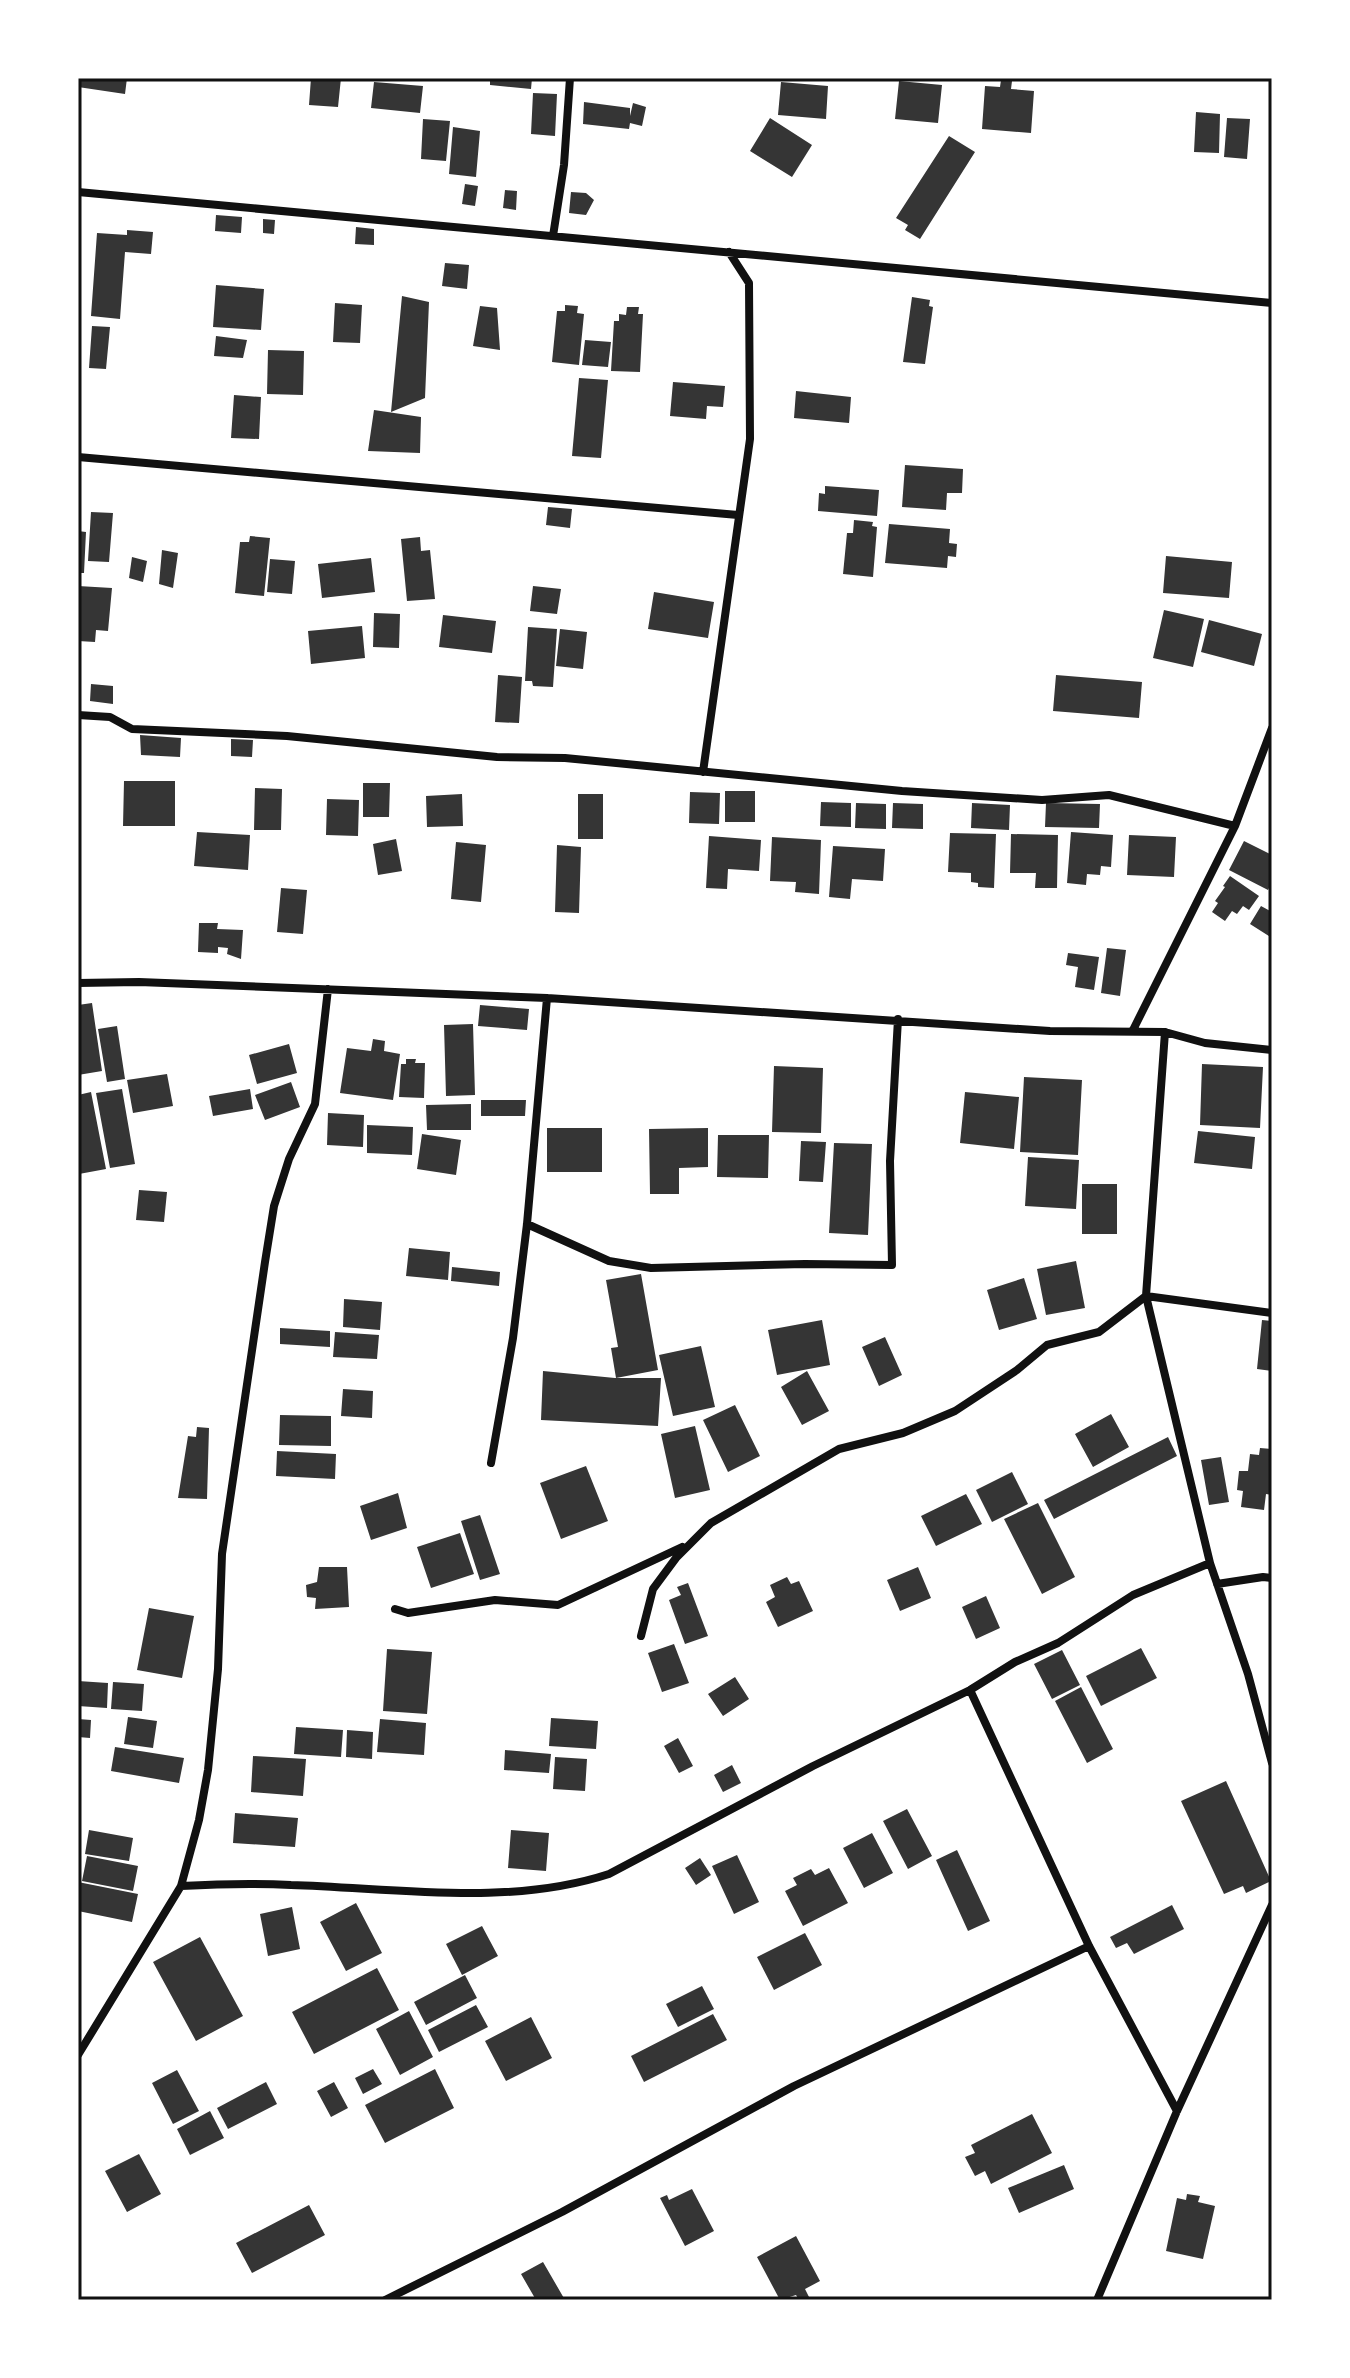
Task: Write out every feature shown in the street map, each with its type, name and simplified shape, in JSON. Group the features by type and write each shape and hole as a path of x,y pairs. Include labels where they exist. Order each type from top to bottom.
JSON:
{"street":[{"path":"553,236 564,165 570,78"},
{"path":"78,192 1272,303"},
{"path":"703,772 750,439 749,283 729,252"},
{"path":"78,457 738,515"},
{"path":"78,715 110,717 132,729 287,736 497,757 565,758 902,791 1042,800 1109,795 1235,826"},
{"path":"1133,1030 1235,826 1271,731"},
{"path":"78,983 139,982 547,998 1050,1031 1133,1030 1165,1032 1205,1043 1272,1050"},
{"path":"79,2047 181,1886 199,1820 208,1770 218,1669 222,1554 265,1262 274,1206 285,1171 315,1104 328,989"},
{"path":"491,1463 513,1338 527,1224 547,998"},
{"path":"527,1224 609,1261 651,1268 892,1265 890,1161 898,1019"},
{"path":"1165,1032 1146,1296 1210,1563 1248,1674 1272,1763"},
{"path":"641,1636 653,1589 676,1558 711,1523 839,1449 903,1433 955,1411 1017,1370 1047,1345 1099,1332 1146,1296 1272,1313"},
{"path":"395,1609 408,1613 495,1600 558,1605 690,1544"},
{"path":"181,1886 293,1885 386,1891 489,1892 586,1882 609,1874 813,1766 970,1690 1015,1662 1058,1643 1133,1595 1210,1563"},
{"path":"1217,1584 1272,1578"},
{"path":"970,1690 1089,1946 1177,2111"},
{"path":"1097,2300 1177,2111 1272,1905"},
{"path":"385,2300 562,2212 794,2086 1089,1946"}],"building":[{"path":"78,78 127,78 125,94 78,87"},
{"path":"311,78 341,78 338,107 309,105"},
{"path":"490,78 532,78 531,89 490,85"},
{"path":"1001,80 1012,81 1011,89 1034,91 1031,133 982,129 985,86 1000,87"},
{"path":"899,81 942,85 938,123 895,119"},
{"path":"374,82 423,86 420,113 371,108"},
{"path":"781,82 828,86 826,119 778,115"},
{"path":"533,93 557,94 555,136 531,134"},
{"path":"584,102 630,108 630,116 633,103 646,107 642,126 630,123 629,129 583,124"},
{"path":"1196,112 1220,114 1219,153 1194,152"},
{"path":"770,118 812,145 792,177 750,151"},
{"path":"1227,118 1250,119 1247,159 1224,157"},
{"path":"423,119 450,121 446,161 421,159"},
{"path":"453,127 480,131 476,177 449,174"},
{"path":"949,136 975,152 920,239 905,230 908,225 896,218"},
{"path":"465,184 478,186 475,206 462,204"},
{"path":"505,190 517,191 516,210 503,208"},
{"path":"571,192 586,193 594,200 586,215 569,213"},
{"path":"216,215 242,217 241,233 215,231"},
{"path":"263,219 275,220 274,234 263,233"},
{"path":"356,227 374,229 374,245 355,244"},
{"path":"127,230 153,232 151,254 125,252 120,319 91,316 97,233 127,235"},
{"path":"445,263 469,265 467,289 442,286"},
{"path":"216,285 264,289 261,330 213,327"},
{"path":"402,296 429,302 425,398 391,412"},
{"path":"912,297 930,300 929,306 933,307 925,364 903,362"},
{"path":"335,303 362,305 360,343 333,342"},
{"path":"565,305 578,306 577,313 584,314 579,365 552,362 557,311 565,311"},
{"path":"480,306 497,308 500,350 473,346"},
{"path":"627,307 639,307 638,314 643,314 640,372 611,371 614,321 619,321 619,314 626,315"},
{"path":"92,326 110,327 106,369 89,368"},
{"path":"216,336 247,340 243,358 214,356"},
{"path":"585,340 611,342 608,367 582,365"},
{"path":"268,350 304,351 303,395 267,394"},
{"path":"579,378 608,380 601,458 572,456"},
{"path":"673,382 725,386 723,407 707,406 706,419 670,416"},
{"path":"796,391 851,397 849,423 794,418"},
{"path":"234,395 261,397 259,439 231,438"},
{"path":"374,410 421,417 420,453 368,451"},
{"path":"905,465 963,469 962,493 947,493 946,510 902,507"},
{"path":"825,486 879,490 877,516 818,511 819,493 825,494"},
{"path":"548,507 572,509 570,528 546,525"},
{"path":"91,512 113,513 109,562 88,561"},
{"path":"854,520 873,522 872,526 877,527 873,577 843,574 847,533 853,533"},
{"path":"889,524 950,529 949,543 957,544 956,557 948,556 947,568 885,563"},
{"path":"78,531 86,532 84,573 78,573"},
{"path":"250,536 270,538 264,596 235,593 240,542 249,542"},
{"path":"420,537 421,551 430,550 435,599 407,601 401,539"},
{"path":"162,550 178,553 173,588 159,584"},
{"path":"1166,556 1232,562 1229,598 1163,593"},
{"path":"132,557 147,561 143,582 129,578"},
{"path":"371,558 375,592 322,598 318,564"},
{"path":"270,559 295,561 292,594 267,592"},
{"path":"78,586 112,588 108,631 96,630 95,642 78,641"},
{"path":"533,586 561,589 557,614 530,611"},
{"path":"654,592 714,602 708,638 648,629"},
{"path":"1164,610 1204,619 1193,667 1153,658"},
{"path":"374,613 400,614 399,648 373,647"},
{"path":"443,615 496,621 492,653 439,647"},
{"path":"1209,620 1262,634 1254,666 1201,652"},
{"path":"362,626 365,658 311,664 308,631"},
{"path":"528,627 557,629 553,687 533,686 532,681 525,681"},
{"path":"560,629 587,632 583,669 556,666"},
{"path":"498,675 522,677 519,723 495,722"},
{"path":"1056,675 1142,682 1139,718 1053,711"},
{"path":"91,684 113,686 113,704 90,701"},
{"path":"140,735 181,738 180,757 141,755"},
{"path":"231,739 253,740 252,757 231,756"},
{"path":"124,781 175,781 175,826 123,826"},
{"path":"363,783 390,783 389,817 363,817"},
{"path":"255,788 282,789 281,830 254,830"},
{"path":"725,791 755,791 755,822 725,822"},
{"path":"690,792 720,793 719,824 689,823"},
{"path":"462,794 463,826 427,827 426,796"},
{"path":"578,794 603,794 603,839 578,839"},
{"path":"327,799 359,800 358,836 326,835"},
{"path":"821,802 851,803 851,827 820,826"},
{"path":"856,803 886,804 886,829 855,828"},
{"path":"893,803 923,804 923,829 892,828"},
{"path":"972,803 1010,805 1009,830 971,828"},
{"path":"1046,803 1100,804 1099,828 1045,827"},
{"path":"197,832 250,835 248,870 194,866"},
{"path":"1071,832 1113,835 1111,867 1101,866 1100,875 1087,874 1086,885 1067,883"},
{"path":"950,833 996,834 994,888 978,887 978,883 971,882 971,873 948,872"},
{"path":"1011,834 1058,835 1057,888 1035,888 1036,873 1010,873"},
{"path":"1129,835 1176,837 1174,877 1127,875"},
{"path":"709,836 761,840 759,871 728,869 727,889 706,888"},
{"path":"772,837 821,840 819,894 795,892 796,882 770,881"},
{"path":"396,839 402,871 378,875 373,844"},
{"path":"1244,841 1272,855 1272,882 1268,890 1229,870"},
{"path":"456,842 486,845 481,902 451,899"},
{"path":"557,845 581,847 579,913 555,912"},
{"path":"833,846 885,849 883,881 852,879 850,899 829,897"},
{"path":"1230,876 1259,896 1249,910 1243,906 1237,914 1232,911 1225,921 1212,912"},
{"path":"281,888 307,890 303,934 277,932"},
{"path":"1261,906 1272,912 1272,938 1250,924"},
{"path":"199,923 218,923 217,929 243,930 241,959 227,954 228,948 218,947 218,953 198,952"},
{"path":"1107,948 1126,950 1120,996 1101,993"},
{"path":"1068,953 1099,957 1094,990 1075,987 1078,967 1066,965"},
{"path":"92,1003 102,1071 78,1075 78,1005"},
{"path":"480,1005 529,1009 527,1030 478,1026"},
{"path":"473,1024 475,1095 446,1096 444,1025"},
{"path":"117,1026 125,1079 107,1082 98,1029"},
{"path":"373,1039 385,1041 384,1051 400,1054 393,1100 340,1093 347,1048 371,1051"},
{"path":"289,1044 297,1073 257,1084 249,1055"},
{"path":"406,1059 425,1063 424,1098 399,1097 401,1064 406,1064"},
{"path":"1202,1064 1263,1067 1260,1128 1200,1125"},
{"path":"774,1066 823,1068 821,1133 772,1132"},
{"path":"167,1074 173,1106 133,1113 127,1080"},
{"path":"1024,1077 1082,1080 1078,1155 1020,1152"},
{"path":"291,1082 300,1107 265,1120 255,1095"},
{"path":"122,1089 135,1164 110,1168 96,1093"},
{"path":"250,1089 253,1109 213,1116 209,1096"},
{"path":"91,1092 106,1169 79,1174 78,1095"},
{"path":"965,1092 1019,1097 1014,1149 960,1143"},
{"path":"481,1100 526,1100 525,1116 481,1116"},
{"path":"471,1104 471,1130 427,1130 426,1105"},
{"path":"328,1113 364,1115 363,1147 327,1145"},
{"path":"367,1125 413,1127 412,1155 367,1153"},
{"path":"547,1128 602,1128 602,1172 547,1172"},
{"path":"708,1128 708,1167 679,1168 679,1194 650,1194 649,1129"},
{"path":"1198,1131 1255,1137 1252,1169 1194,1163"},
{"path":"422,1134 461,1140 456,1175 417,1169"},
{"path":"718,1135 769,1135 768,1178 717,1177"},
{"path":"801,1141 826,1142 823,1182 799,1181"},
{"path":"834,1143 872,1144 868,1235 829,1233"},
{"path":"1028,1157 1079,1160 1076,1209 1025,1206"},
{"path":"1082,1184 1117,1184 1117,1234 1082,1234"},
{"path":"139,1190 167,1192 164,1222 136,1220"},
{"path":"409,1248 450,1252 448,1280 406,1276"},
{"path":"1076,1261 1085,1308 1046,1315 1037,1269"},
{"path":"452,1267 500,1272 499,1286 451,1281"},
{"path":"641,1274 658,1370 616,1378 611,1348 618,1347 606,1280"},
{"path":"1024,1278 1037,1319 999,1330 987,1290"},
{"path":"344,1299 382,1302 380,1330 343,1327"},
{"path":"822,1320 830,1365 777,1375 768,1330"},
{"path":"1262,1320 1272,1321 1272,1371 1257,1369"},
{"path":"280,1328 330,1331 330,1347 280,1344"},
{"path":"335,1332 379,1335 377,1359 333,1357"},
{"path":"885,1337 902,1375 879,1386 862,1347"},
{"path":"701,1346 715,1407 673,1416 659,1355"},
{"path":"543,1371 615,1378 661,1378 658,1426 541,1420"},
{"path":"807,1371 829,1411 802,1425 781,1387"},
{"path":"343,1389 373,1391 372,1418 341,1416"},
{"path":"735,1405 760,1456 728,1472 703,1420"},
{"path":"1111,1414 1129,1447 1093,1467 1075,1434"},
{"path":"280,1415 331,1416 331,1446 279,1445"},
{"path":"695,1426 710,1490 675,1498 661,1434"},
{"path":"197,1427 209,1428 207,1499 178,1498 188,1436 196,1437"},
{"path":"1168,1437 1177,1456 1054,1519 1044,1500"},
{"path":"1260,1448 1272,1449 1272,1495 1266,1494 1264,1510 1241,1507 1243,1491 1237,1490 1239,1471 1248,1471 1250,1454 1259,1455"},
{"path":"277,1451 336,1454 335,1479 276,1476"},
{"path":"1221,1457 1229,1502 1209,1505 1201,1460"},
{"path":"586,1466 608,1521 561,1539 540,1483"},
{"path":"1012,1472 1028,1504 992,1522 976,1490"},
{"path":"398,1493 407,1528 371,1540 360,1506"},
{"path":"966,1494 982,1524 936,1546 921,1516"},
{"path":"1038,1503 1075,1577 1042,1594 1004,1519"},
{"path":"480,1515 500,1574 480,1580 461,1521"},
{"path":"460,1533 474,1574 431,1588 417,1547"},
{"path":"319,1567 347,1567 349,1607 315,1609 316,1598 307,1597 306,1585 317,1582"},
{"path":"918,1567 931,1598 900,1611 887,1580"},
{"path":"787,1577 791,1584 799,1581 813,1611 778,1627 766,1602 775,1597 770,1585"},
{"path":"688,1583 708,1636 685,1644 669,1600 681,1595 677,1587"},
{"path":"986,1596 1000,1628 976,1639 962,1607"},
{"path":"149,1608 194,1616 182,1678 137,1670"},
{"path":"674,1644 689,1683 662,1692 648,1653"},
{"path":"1141,1648 1157,1678 1101,1706 1086,1676"},
{"path":"387,1649 432,1652 427,1714 383,1711"},
{"path":"1062,1650 1080,1685 1052,1699 1034,1664"},
{"path":"735,1677 749,1699 723,1716 708,1694"},
{"path":"78,1681 108,1683 107,1708 78,1706"},
{"path":"113,1682 144,1684 142,1711 111,1709"},
{"path":"1081,1687 1113,1749 1087,1763 1055,1701"},
{"path":"128,1717 157,1721 153,1748 124,1744"},
{"path":"551,1718 598,1721 596,1749 549,1746"},
{"path":"78,1719 91,1720 90,1738 78,1737"},
{"path":"380,1719 426,1723 424,1755 377,1752"},
{"path":"296,1727 343,1730 341,1757 294,1754"},
{"path":"347,1730 373,1732 372,1759 346,1757"},
{"path":"678,1738 693,1766 679,1773 664,1746"},
{"path":"115,1747 184,1758 179,1783 111,1771"},
{"path":"505,1750 551,1754 549,1773 504,1770"},
{"path":"253,1756 306,1759 303,1796 251,1792"},
{"path":"555,1757 587,1759 585,1791 553,1789"},
{"path":"732,1765 741,1783 723,1792 714,1775"},
{"path":"1226,1781 1271,1881 1246,1893 1243,1886 1224,1894 1181,1801"},
{"path":"907,1809 932,1856 908,1869 883,1821"},
{"path":"235,1813 298,1818 295,1847 233,1843"},
{"path":"89,1830 133,1838 129,1861 85,1854"},
{"path":"511,1830 549,1833 546,1871 508,1868"},
{"path":"872,1833 893,1873 864,1888 843,1848"},
{"path":"957,1850 990,1921 968,1931 936,1860"},
{"path":"737,1855 759,1902 734,1914 712,1866"},
{"path":"87,1856 138,1866 133,1891 82,1881"},
{"path":"700,1858 711,1875 696,1885 685,1868"},
{"path":"829,1868 848,1903 803,1926 785,1891 797,1885 793,1878 811,1869 815,1875"},
{"path":"78,1882 138,1894 132,1922 78,1911"},
{"path":"356,1903 382,1953 346,1971 320,1922"},
{"path":"1172,1905 1184,1929 1134,1954 1127,1943 1116,1948 1110,1937"},
{"path":"292,1907 300,1949 268,1956 260,1914"},
{"path":"482,1926 498,1956 462,1975 446,1944"},
{"path":"805,1933 822,1965 774,1990 757,1957"},
{"path":"200,1937 243,2016 196,2041 153,1962"},
{"path":"377,1968 399,2010 314,2054 292,2012"},
{"path":"465,1975 477,1998 426,2025 414,2002"},
{"path":"702,1986 714,2009 678,2027 666,2004"},
{"path":"476,2005 488,2027 439,2052 428,2030"},
{"path":"409,2011 433,2057 400,2075 376,2029"},
{"path":"713,2014 727,2040 644,2082 631,2056"},
{"path":"531,2017 552,2058 506,2081 485,2041"},
{"path":"373,2069 382,2084 363,2094 355,2078"},
{"path":"435,2069 454,2108 385,2143 365,2105"},
{"path":"177,2070 199,2111 173,2124 152,2083"},
{"path":"266,2082 277,2104 228,2129 217,2108"},
{"path":"334,2082 348,2108 331,2117 317,2091"},
{"path":"210,2111 224,2138 190,2155 177,2129"},
{"path":"1032,2114 1052,2153 991,2184 985,2171 975,2176 965,2157 975,2153 971,2145"},
{"path":"139,2154 161,2194 127,2212 105,2171"},
{"path":"1064,2165 1074,2189 1019,2213 1008,2188"},
{"path":"692,2189 714,2231 685,2246 660,2198 667,2195 669,2200"},
{"path":"1187,2194 1200,2196 1198,2202 1215,2206 1203,2259 1166,2251 1177,2198 1186,2200"},
{"path":"309,2205 325,2235 252,2273 236,2243"},
{"path":"796,2236 820,2281 805,2289 809,2297 804,2300 799,2300 796,2295 780,2300 757,2257"},
{"path":"543,2262 565,2300 536,2300 521,2274"}]}
